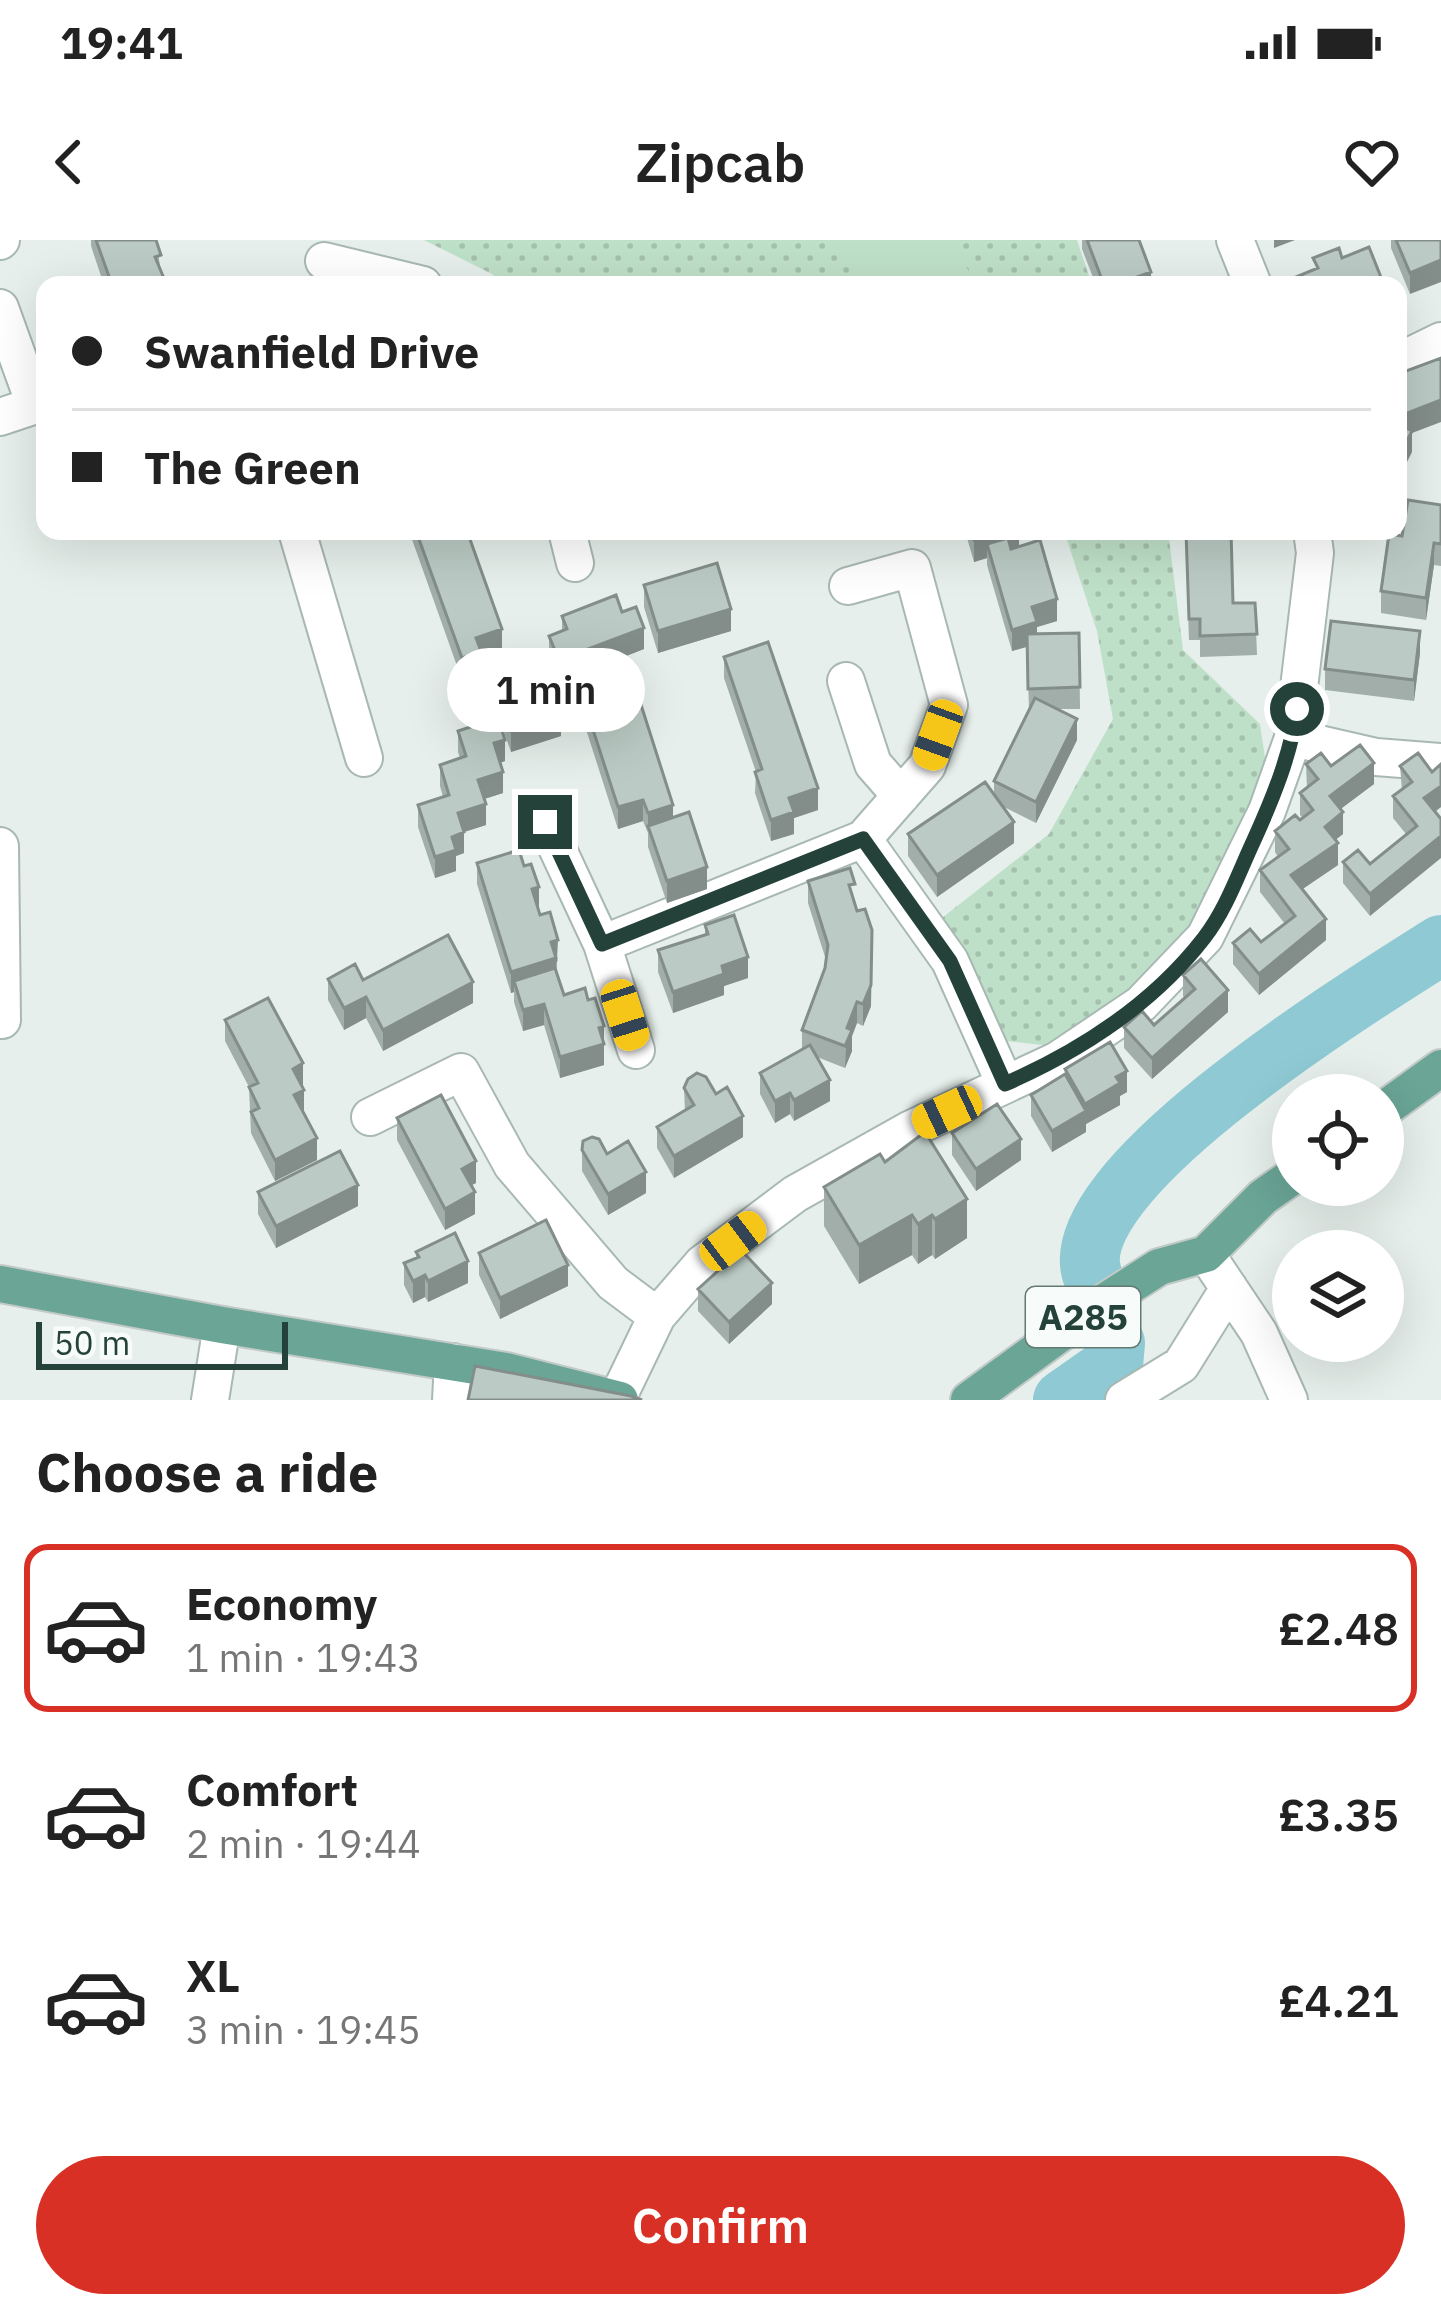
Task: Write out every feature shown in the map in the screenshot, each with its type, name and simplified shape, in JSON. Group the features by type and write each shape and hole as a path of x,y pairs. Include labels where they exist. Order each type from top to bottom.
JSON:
{"main road":[{"path":"1404,1095 1441,1068"},
{"name":"A285","path":"970,1400 1098,1306 1159,1268 1206,1254 1272,1191"},
{"path":"0,1284 453,1362 618,1399"}],"street":[{"path":"1235,240 1249,276"},
{"path":"320,262 383,276"},
{"path":"0,308 36,394"},
{"path":"1407,358 1441,341"},
{"path":"0,417 36,405"},
{"path":"300,540 364,758"},
{"path":"618,1399 657,1316 702,1264 796,1194 910,1129 1058,1060 1141,1004 1205,937 1267,812 1293,738 1313,540"},
{"path":"602,944 863,839 927,766 949,705 912,568 848,586"},
{"path":"846,681 873,764 901,796"},
{"path":"1293,738 1376,757 1441,762"},
{"path":"545,822 602,944 636,1050"},
{"path":"863,839 950,961 1005,1084"},
{"path":"0,846 2,1020"},
{"path":"370,1117 461,1072 512,1165 613,1282 657,1316"},
{"path":"1206,1254 1259,1333 1289,1400"},
{"path":"1124,1400 1181,1365 1229,1288"},
{"path":"210,1400 221,1325"},
{"path":"451,1400 453,1362"}],"green space":[{"path":"424,240 1077,240 1089,276 494,276"},
{"path":"830,240 948,240 972,276 853,276"},
{"path":"1067,540 1169,540 1183,650 1260,724 1269,785 1194,927 1138,988 1051,1046 1006,1041 942,918 1049,834 1113,719 1097,631"}],"building":[{"path":"96,240 156,240 161,255 155,257 163,276 109,276"},
{"path":"1087,240 1139,240 1151,272 1101,276"},
{"path":"1396,240 1441,240 1441,260 1410,273"},
{"path":"1369,247 1380,276 1298,276 1318,268 1313,258 1339,248 1342,258"},
{"path":"1441,358 1441,400 1407,413 1407,371"},
{"path":"1408,500 1441,505 1441,544 1434,543 1426,598 1381,591 1388,540 1407,540"},
{"path":"419,540 470,540 502,629 476,638 481,651 462,658"},
{"path":"1009,540 1011,549 1040,540 1057,599 1032,607 1037,622 1012,630 987,544"},
{"path":"1186,540 1231,540 1233,603 1255,603 1257,634 1200,636 1200,619 1189,619"},
{"path":"717,563 731,609 658,631 644,585"},
{"path":"616,595 622,612 636,607 644,628 559,660 549,636 567,629 562,616"},
{"path":"1331,621 1420,631 1414,680 1325,669"},
{"path":"1079,633 1080,687 1028,689 1027,634"},
{"path":"768,642 818,788 789,798 794,812 771,820 755,772 762,769 724,657"},
{"path":"547,671 561,714 511,731 496,687"},
{"path":"635,686 673,805 648,813 643,800 618,807 584,702"},
{"path":"1035,698 1077,719 1036,802 994,781"},
{"path":"498,718 505,740 494,743 503,772 478,780 486,804 458,813 464,832 452,837 456,850 435,857 418,805 449,795 440,765 466,756 458,731"},
{"path":"1360,745 1374,763 1330,796 1343,812 1325,827 1338,843 1291,875 1326,919 1259,974 1233,943 1250,929 1261,942 1295,916 1260,870 1289,849 1275,831 1295,815 1300,820 1313,810 1300,793 1318,779 1306,764 1321,753 1331,766"},
{"path":"1418,753 1432,772 1441,764 1441,786 1424,798 1441,819 1441,836 1370,894 1343,862 1358,850 1370,864 1417,826 1393,796 1412,782 1400,766"},
{"path":"985,782 1014,822 937,875 908,834"},
{"path":"689,812 707,867 667,881 648,826"},
{"path":"519,850 524,866 531,864 539,887 532,889 540,915 550,912 558,940 551,942 556,958 511,972 477,863"},
{"path":"850,868 855,884 849,885 857,911 865,909 872,930 871,985 863,1004 857,1002 845,1046 802,1030 825,968 828,945 808,881"},
{"path":"734,915 748,957 722,966 724,974 673,992 658,950 708,934 705,925"},
{"path":"448,935 473,982 383,1030 366,997 344,1008 328,979 355,964 363,980"},
{"path":"1201,959 1228,990 1152,1058 1124,1027 1142,1011 1154,1025 1195,989 1183,975"},
{"path":"555,968 564,995 585,988 588,1000 595,998 604,1044 560,1057 544,1004 523,1010 514,981"},
{"path":"268,998 303,1063 293,1069 304,1090 294,1095 317,1138 275,1160 251,1112 259,1108 249,1087 258,1083 225,1020"},
{"path":"1110,1042 1127,1071 1116,1077 1120,1083 1085,1104 1065,1069"},
{"path":"810,1045 830,1080 794,1100 790,1093 775,1101 760,1073"},
{"path":"697,1073 706,1077 716,1094 727,1087 743,1116 674,1156 657,1127 694,1105 684,1088"},
{"path":"1065,1074 1086,1111 1052,1131 1031,1095"},
{"path":"441,1095 476,1161 462,1169 475,1192 445,1209 397,1118"},
{"path":"997,1104 1021,1139 976,1169 952,1133"},
{"path":"925,1132 967,1199 918,1224 912,1215 859,1245 824,1187 880,1154 885,1162"},
{"path":"599,1139 607,1154 628,1141 646,1172 608,1194 582,1150 583,1141"},
{"path":"340,1151 358,1185 276,1226 258,1192"},
{"path":"546,1220 568,1265 500,1298 479,1253"},
{"path":"455,1233 468,1261 428,1281 425,1275 413,1281 404,1263"},
{"path":"741,1250 772,1283 729,1322 698,1289"},
{"path":"475,1366 631,1396 642,1400 468,1400"}],"waterway":[{"path":"1092,1274 1095,1234 1123,1189 1170,1140 1291,1044 1441,945"},
{"path":"1063,1400 1113,1365 1115,1343"}],"route":[{"path":"545,822 602,944 863,839 950,961 1005,1084 1058,1060 1141,1004 1205,937 1267,812 1293,738 1297,709"}]}
